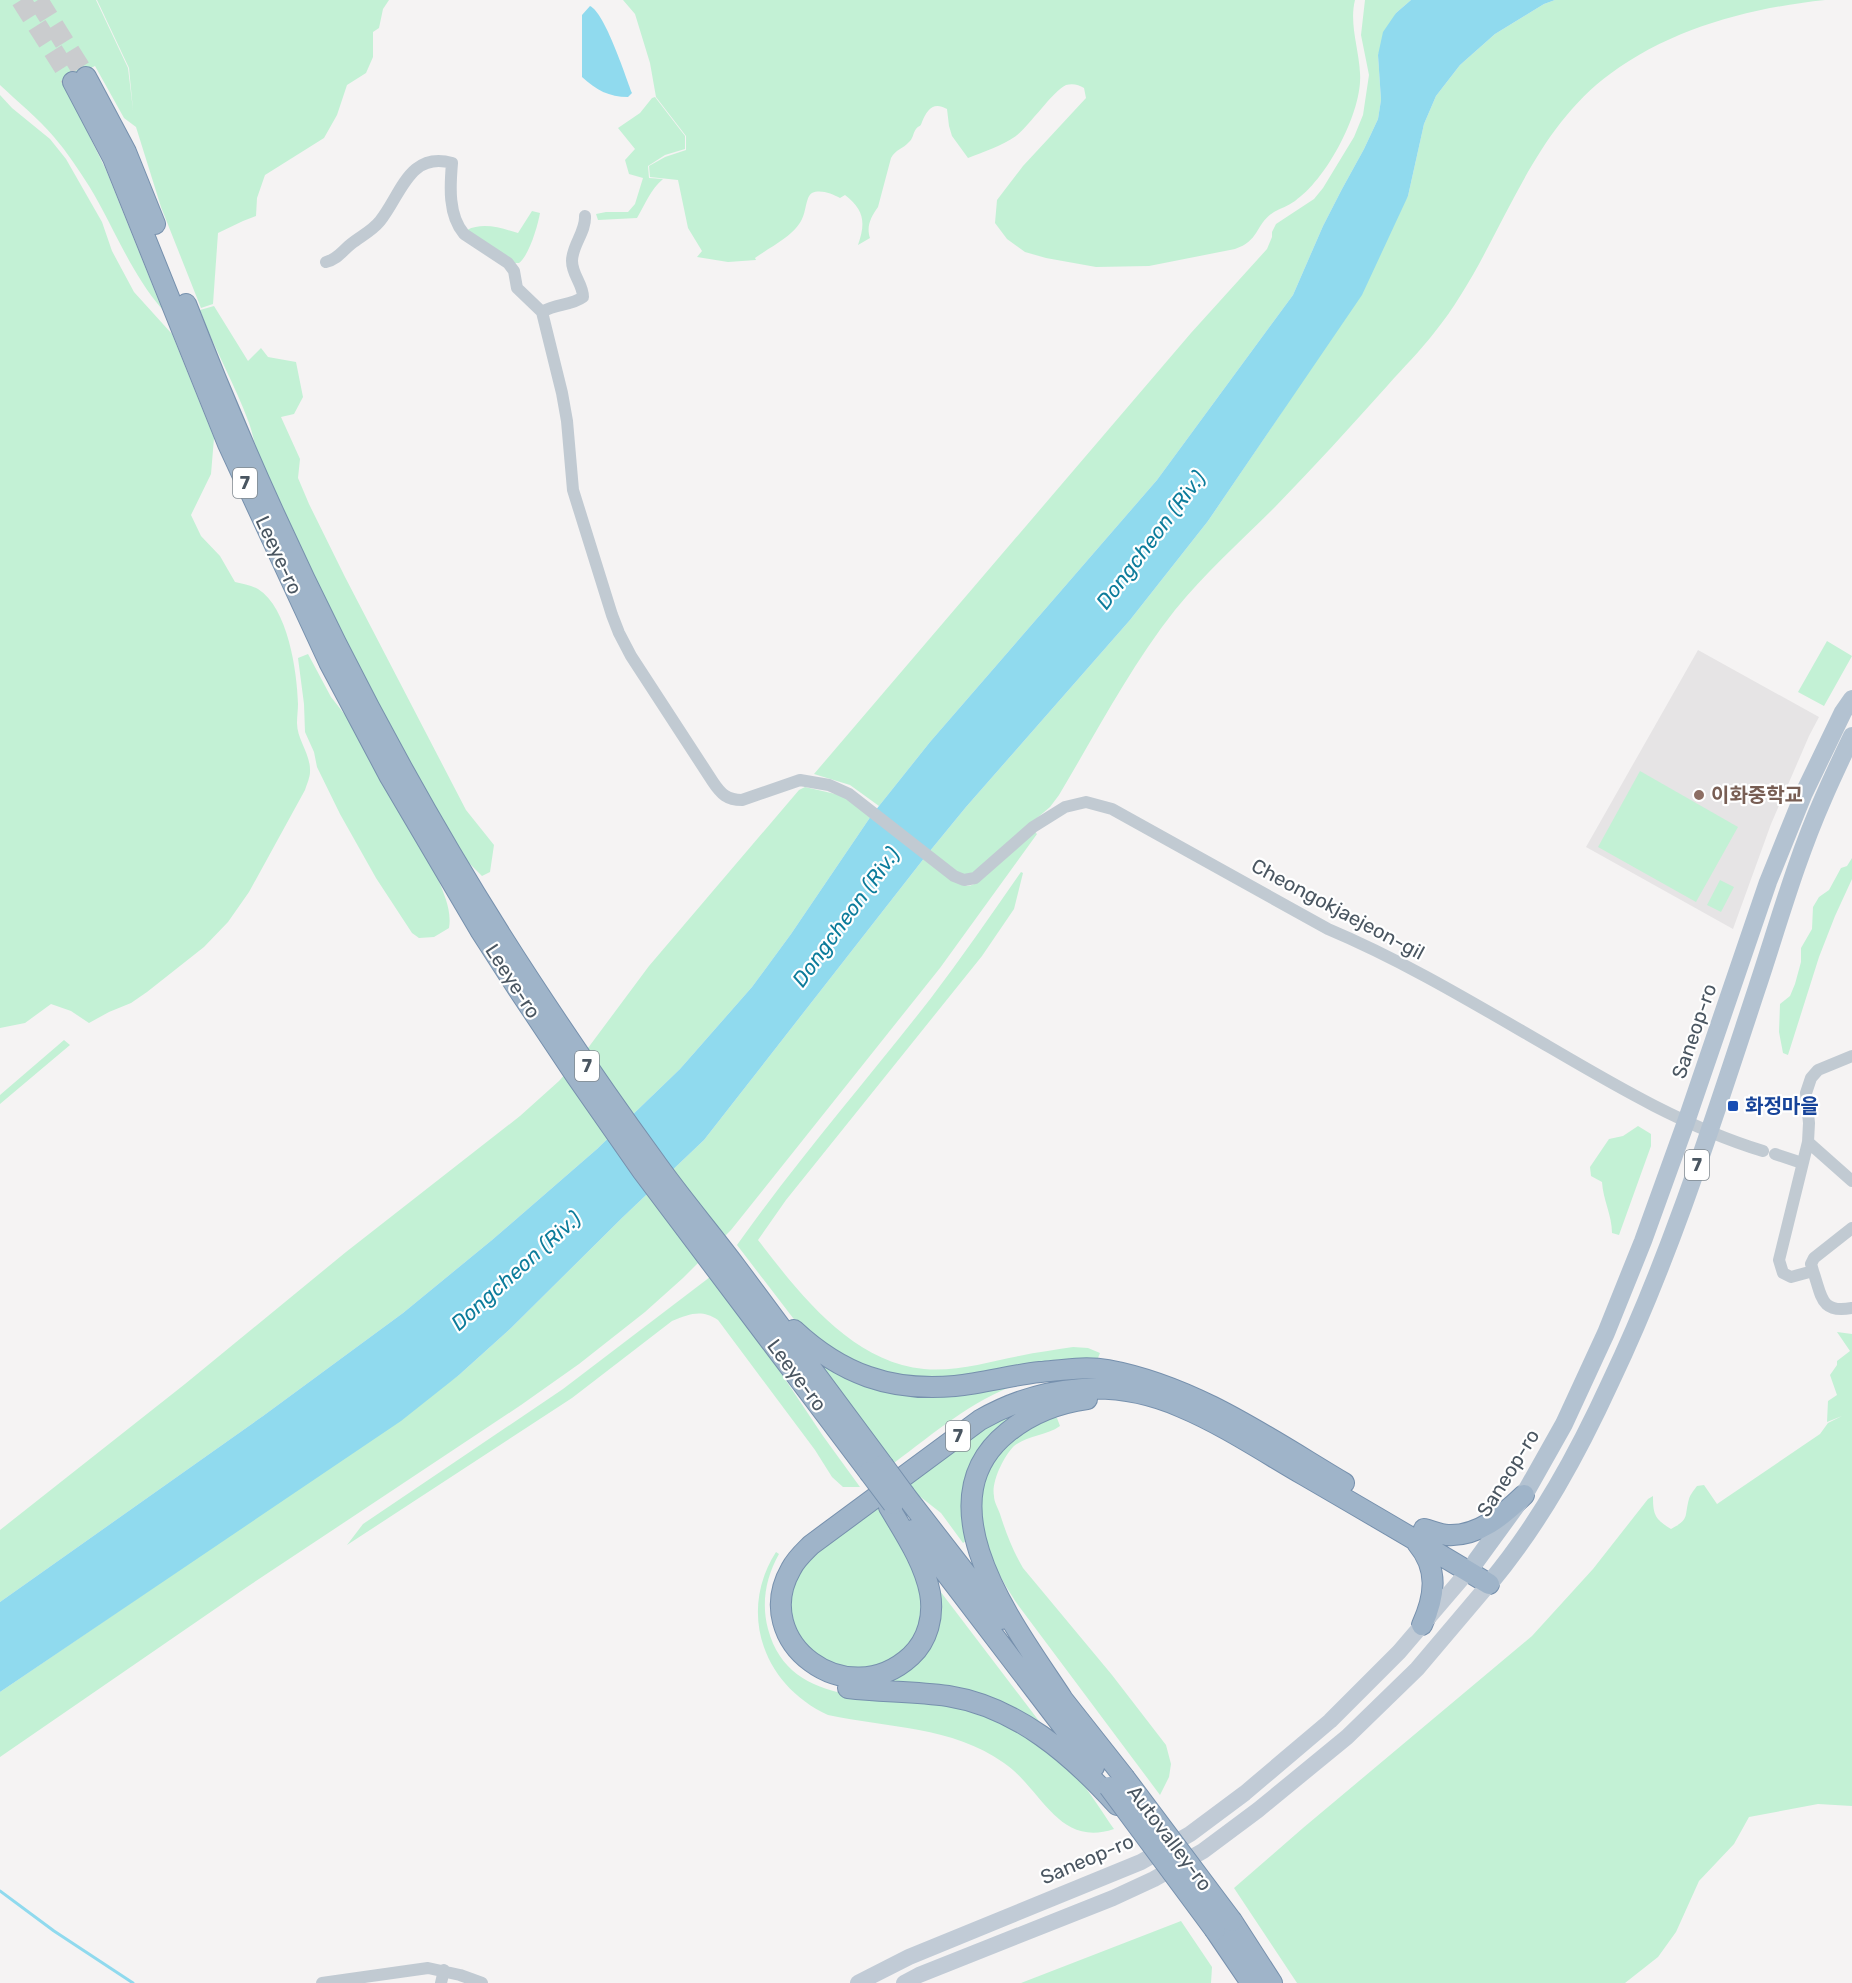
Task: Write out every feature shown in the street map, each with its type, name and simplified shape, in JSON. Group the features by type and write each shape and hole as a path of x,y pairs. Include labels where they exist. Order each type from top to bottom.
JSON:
{"highway":[{"name":"Leeye-ro","path":"80,79 126,152 241,440 343,657 408,780 449,865 727,1269 876,1468 896,1502"},
{"name":"7","path":"727,1269 812,1347 844,1367 877,1381 927,1387 956,1386 1079,1368 1105,1369 1135,1375 1171,1387 1244,1424 1493,1579"},
{"path":"1112,1785 1030,1728 972,1701 950,1696 848,1688 828,1683 812,1675 798,1664 779,1636 773,1608 776,1581 783,1563 805,1538 977,1412 999,1399 1043,1384 1069,1379 1098,1378 1129,1380 1156,1386 1202,1402"},
{"name":"7","path":"896,1502 925,1577 931,1602 930,1624 924,1639 904,1662 880,1675 864,1679 849,1678 817,1667 793,1644 782,1616 781,1602 784,1586 790,1569 799,1556 980,1420 1026,1398 1070,1389 1095,1387 1150,1396 1181,1406 1419,1534 1460,1535 1473,1531 1506,1512 1524,1495"},
{"path":"1062,1698 1021,1636 983,1565 975,1541 972,1518 971,1497 976,1474 987,1454 1000,1438 1016,1425 1056,1406 1078,1400 1118,1397 1137,1397 1181,1406"},
{"path":"896,1502 1112,1785"},
{"path":"896,1502 1062,1698"},
{"path":"1419,1534 1432,1577 1433,1592 1430,1608 1422,1625"},
{"name":"Autovalley-ro","path":"1062,1698 1112,1785 1153,1845 1272,1983"},
{"name":"Autovalley-ro","path":"1112,1785 1223,1926 1251,1983"}],"main road":[{"name":"Saneop-ro","path":"858,1983 909,1957 1132,1866 1190,1834 1245,1793 1330,1722 1399,1652 1472,1566 1524,1495 1564,1424 1606,1333 1643,1241 1773,871 1804,793 1843,712 1852,699"},
{"name":"7","path":"904,1983 919,1975 1113,1899 1203,1851 1258,1810 1347,1737 1417,1669 1493,1579 1544,1508 1586,1436 1629,1343 1667,1250 1709,1131 1788,892 1822,800 1852,736"}],"street":[{"path":"326,262 334,260 350,244 375,226 412,171 426,163 443,160 452,163 451,199 460,230 508,262 514,271 517,288 542,312 549,308 576,302 583,297 572,264 585,216"},
{"name":"Cheongokjaejeon-gil","path":"542,312 562,393 567,421 573,490 578,511 619,633 637,665 717,787 726,797 733,800 751,798 800,780 829,785 849,794 954,876 964,880 975,878 1033,827 1065,807 1086,802 1105,806 1129,817 1328,929 1364,944 1475,1004 1600,1077 1686,1122 1802,1163"},
{"path":"1813,1271 1791,1277 1786,1276 1779,1260 1808,1142 1806,1093 1811,1078 1818,1070 1852,1056"},
{"path":"1808,1142 1852,1181"},
{"path":"1852,1228 1814,1258 1811,1264 1824,1302 1828,1307 1834,1310 1852,1308"},
{"path":"322,1983 428,1968 442,1977 482,1983"}],"shaded area":[{"name":"이화중학교","path":"1698,650 1819,717 1771,824 1733,929 1586,847"}],"green space":[{"path":"0,0 96,0 128,68 133,110 129,68 97,0 389,0 383,9 379,28 373,32 373,57 366,73 347,85 337,115 324,138 265,175 257,198 256,216 218,233 213,304 201,308 161,207 136,127 124,118 95,66 63,82 106,170 162,309 131,265 89,186 68,155 41,123 0,85"},
{"path":"623,0 1355,0 1353,18 1360,73 1359,89 1349,125 1319,178 1295,201 1268,217 1249,242 1235,249 1149,266 1096,267 1025,252 1007,239 995,223 997,200 1023,166 1086,98 1084,88 1071,84 1061,88 1016,136 999,146 968,158 952,136 947,109 938,106 931,108 910,141 891,158 878,207 870,222 870,238 858,245 862,230 862,217 856,206 845,195 840,198 826,192 815,192 808,197 803,216 788,236 755,258 756,260 728,262 697,257 702,251 688,228 678,180 650,177 649,166 665,157 686,150 686,136 656,97 650,63 635,14"},
{"path":"1365,0 1411,0 1396,13 1378,55 1381,100 1378,119 1323,226 1293,295 1157,480 930,742 879,806 850,785 814,774 1191,333 1267,249 1276,224 1314,199 1323,188 1354,137 1363,115 1369,75 1361,35"},
{"path":"1555,0 1825,0 1768,8 1685,32 1634,58 1610,74 1580,100 1555,130 1533,163 1477,267 1457,301 1434,333 1318,462 1211,570 1175,610 1128,677 1050,807 960,884 968,886 977,883 1034,831 1037,834 940,968 731,1230 683,1278 645,1312 579,1364 521,1405 247,1587 0,1757 0,1692 266,1511 459,1375 510,1329 704,1140 925,857 1130,620 1208,521 1280,415 1408,196 1424,124 1436,96 1460,65 1495,34 1544,4"},
{"path":"0,95 12,108 50,139 66,159 102,222 112,251 134,292 172,334 214,438 211,474 191,515 201,536 220,556 235,582 258,589 277,610 284,625 296,675 299,735 310,765 310,772 305,790 249,892 228,922 204,947 131,1003 89,1023 71,1011 51,1004 25,1023 0,1028"},
{"path":"655,97 685,136 685,149 665,155 648,166 649,178 663,179 652,192 637,218 598,220 596,214 628,212 635,204 643,178 629,174 625,160 635,149 618,128 640,113"},
{"path":"532,211 540,213 539,218 530,247 519,263 515,263 467,230 486,226 518,233"},
{"path":"214,306 248,361 261,348 268,357 296,362 303,397 294,414 281,417 300,459 298,478 345,577 466,810 494,845 490,872 482,876 469,863 382,711 341,633 275,494 259,458 243,409 200,310"},
{"path":"1827,641 1852,656 1824,706 1798,692"},
{"path":"308,654 331,697 349,720 438,879 447,903 450,922 449,928 434,937 419,938 412,933 376,878 317,767 314,752 305,732 298,658"},
{"path":"1640,771 1738,827 1696,902 1598,847"},
{"path":"805,787 844,796 871,816 752,987 680,1069 597,1149 403,1313 263,1416 0,1602 0,1530 185,1384 346,1252 520,1116 559,1081 588,1048 649,966 799,790"},
{"path":"1852,858 1852,879 1819,957 1788,1055 1783,1053 1779,1032 1780,1004 1790,996 1795,984 1801,962 1801,948 1812,929 1813,907 1819,897 1829,890 1841,868 1847,866"},
{"path":"1021,872 1023,873 1014,909 982,956 786,1200 758,1240 791,1282 829,1322 850,1339 873,1353 898,1364 936,1370 972,1366 1073,1347 1088,1348 1100,1353 1098,1358 1055,1360 949,1378 904,1377 865,1368 810,1335 793,1318 737,1245 808,1151 931,998"},
{"path":"1720,880 1734,887 1721,912 1707,905"},
{"path":"64,1040 70,1045 0,1104 0,1095"},
{"path":"1638,1126 1651,1134 1651,1146 1619,1235 1612,1233 1602,1182 1591,1176 1590,1167 1609,1139 1623,1136"},
{"path":"710,1277 769,1355 860,1487 843,1487 832,1477 815,1450 718,1320 706,1315 695,1314 672,1321 572,1398 347,1545 363,1524 563,1389"},
{"path":"1837,1332 1852,1334 1852,1806 1818,1804 1749,1817 1734,1844 1699,1881 1676,1932 1658,1957 1625,1983 1297,1983 1234,1888 1532,1636 1593,1569 1648,1499 1653,1496 1656,1516 1671,1529 1684,1520 1690,1497 1697,1486 1704,1485 1717,1504 1820,1434 1828,1423 1842,1416 1827,1422 1828,1401 1837,1395 1830,1375 1837,1361 1850,1351"},
{"path":"822,1362 845,1376 1018,1384 984,1399 938,1429 894,1463 819,1365"},
{"path":"1032,1403 994,1437 970,1538 963,1543 941,1513 918,1495 908,1482 974,1432"},
{"path":"1050,1417 1057,1418 1060,1426 1019,1442 1006,1456 994,1484 995,1500 1010,1542 1023,1568 1112,1675 1166,1745 1171,1764 1169,1777 1160,1795 1018,1605 998,1572 983,1535 980,1498 984,1479 993,1461 1006,1442"},
{"path":"875,1505 896,1532 908,1553 924,1597 919,1633 896,1659 855,1672 805,1652 786,1605 803,1560"},
{"path":"776,1552 779,1554 766,1590 766,1619 780,1656 797,1674 819,1686 845,1694 952,1705 1005,1722 1061,1761 1085,1786 1114,1829 1095,1833 1079,1830 1065,1823 1052,1813 1004,1763 963,1742 919,1730 828,1715 806,1702 787,1686 773,1667 763,1646 758,1623 759,1599 764,1575"},
{"path":"940,1591 1042,1725 884,1684 904,1671 936,1593"},
{"path":"1181,1921 1212,1967 1211,1983 1021,1983"}],"water":[{"name":"Dongcheon (Riv.)","path":"1411,0 1555,0 1544,4 1495,34 1460,65 1436,96 1424,124 1408,196 1362,295 1208,521 1130,620 925,857 704,1140 510,1329 459,1375 401,1421 0,1692 0,1602 263,1416 403,1313 597,1149 680,1069 752,987 871,816 930,742 1157,480 1293,295 1323,226 1378,119 1381,100 1378,55 1383,32 1396,13"},
{"path":"590,6 602,20 614,45 632,93 628,97 603,92 582,77 582,15"}],"waterway":[{"path":"0,1891 54,1931 133,1983"}],"tunnel":[{"path":"21,0 73,82"},
{"path":"38,0 86,77"}],"place":[{"name":"이화중학교","path":"1699,795"},
{"name":"화정마을","path":"1733,1106"}]}
